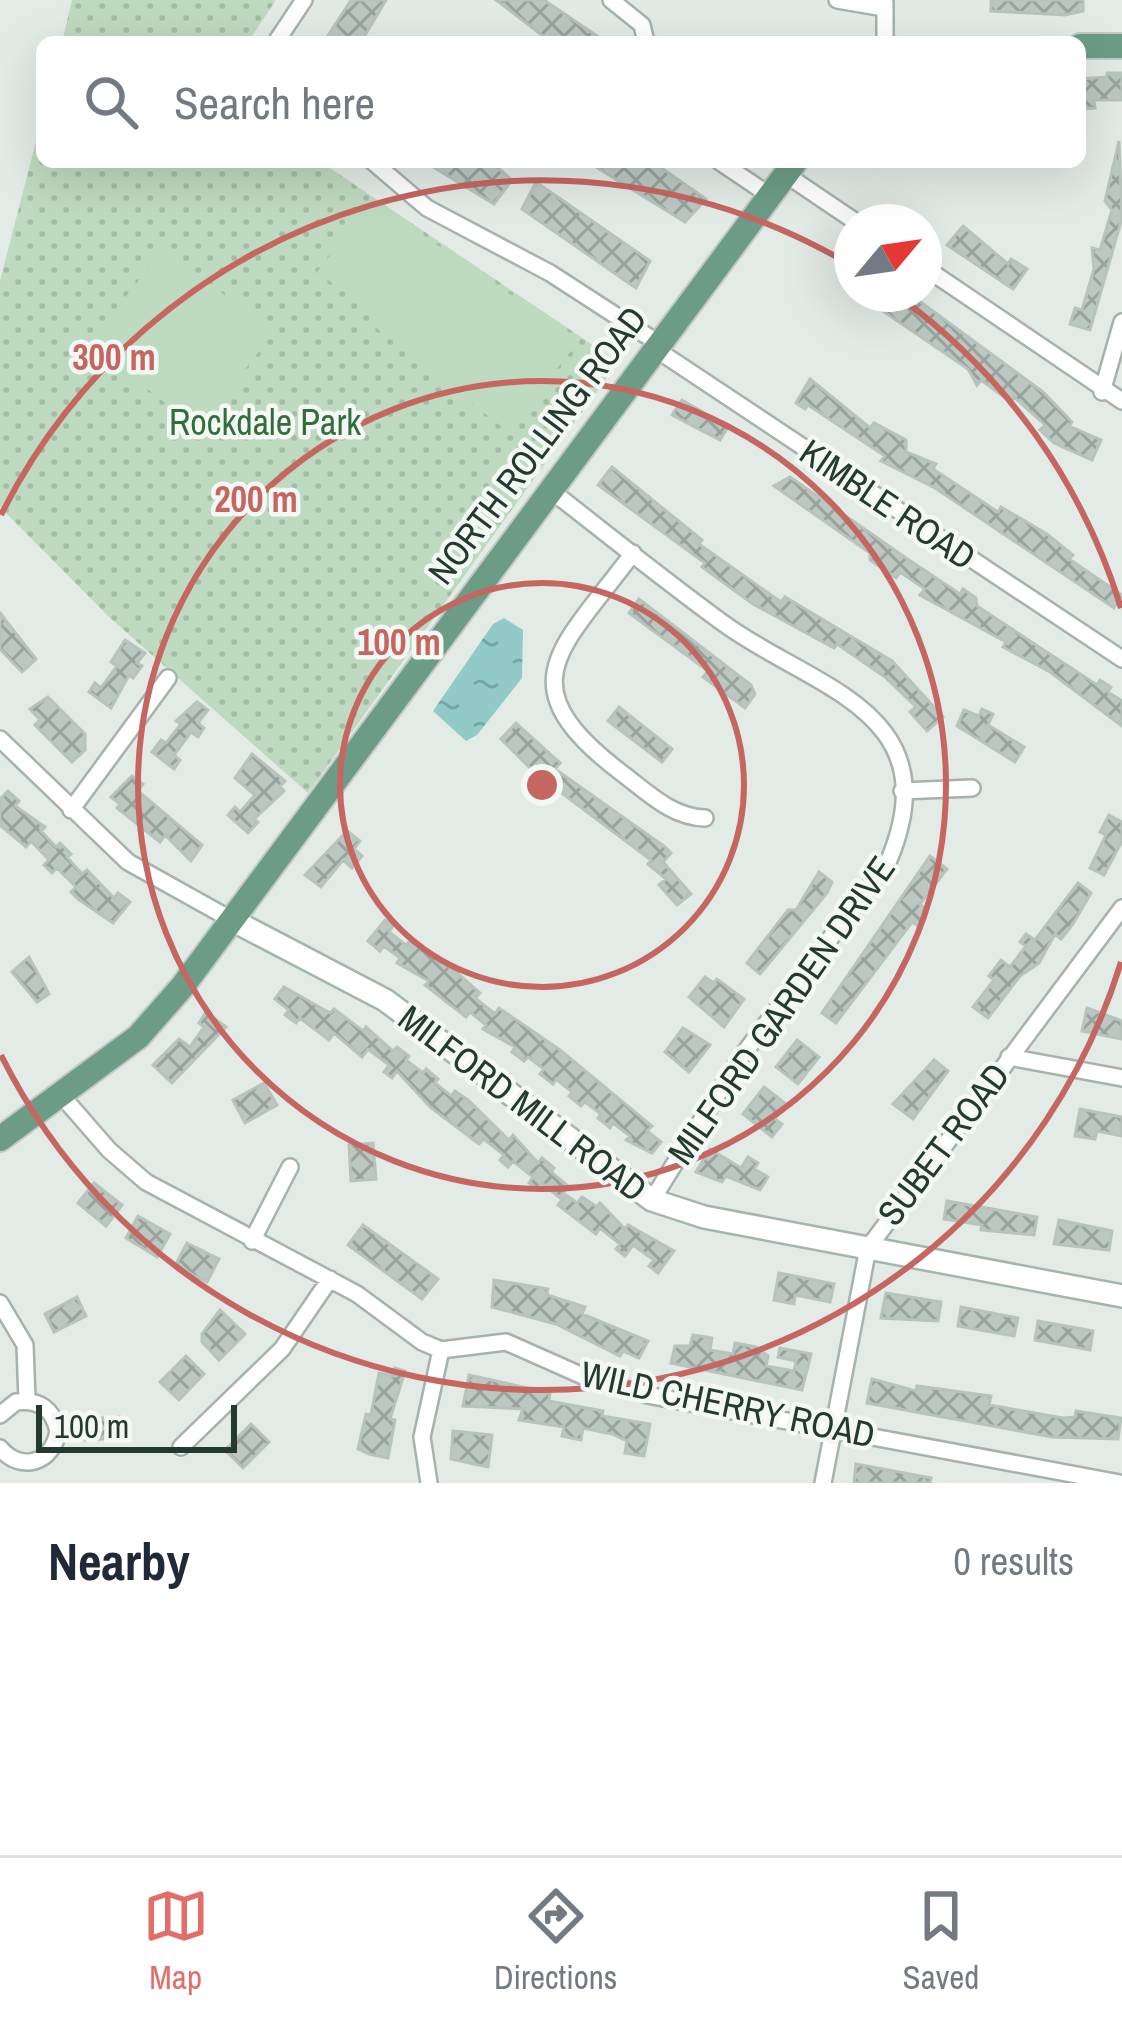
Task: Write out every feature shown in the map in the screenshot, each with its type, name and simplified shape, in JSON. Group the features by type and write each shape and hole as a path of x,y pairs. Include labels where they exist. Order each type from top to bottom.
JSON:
{"main road":[{"path":"1086,46 1122,46"},
{"name":"NORTH ROLLING ROAD","path":"0,1139 62,1096 159,1015 783,177"},
{"name":"MILFORD MILL ROAD","path":"232,920 385,1000 652,1200 704,1217 1122,1296"}],"street":[{"path":"280,36 304,0"},
{"path":"611,0 643,25 645,36"},
{"path":"837,0 884,4 885,36"},
{"name":"KIMBLE ROAD","path":"380,168 427,208 533,263 1122,659"},
{"path":"745,168 783,177 834,208"},
{"path":"942,280 1102,392 1122,401"},
{"path":"1102,392 1122,322"},
{"name":"MILFORD GARDEN DRIVE","path":"549,489 751,642 854,698 891,747 902,791 898,838 889,860 739,1060 652,1200"},
{"path":"633,553 560,655 556,704 586,746 660,802 704,818"},
{"path":"71,810 168,678"},
{"name":"MILFORD MILL ROAD","path":"0,739 71,810 153,879 232,920"},
{"path":"902,791 972,788"},
{"name":"SUBET ROAD","path":"823,1483 868,1248 1122,908"},
{"path":"1009,1057 1122,1078"},
{"path":"62,1096 127,1167 170,1198 330,1279 441,1350 422,1437 430,1483"},
{"path":"252,1241 290,1167"},
{"path":"181,1447 282,1348 330,1279"},
{"path":"0,1304 25,1345 27,1400"},
{"name":"WILD CHERRY ROAD","path":"441,1350 506,1342 617,1387 1120,1483"},
{"path":"0,1415 27,1400 38,1402 55,1419 58,1431 51,1451 22,1463 0,1448"}],"green space":[{"path":"72,0 276,0 252,36 63,36"},
{"name":"Rockdale Park","path":"36,141 36,168 330,168 618,362 308,793 108,616 0,507 0,281"},
{"path":"372,201 579,341 507,431 374,326 380,317 317,272"},
{"path":"164,248 273,333 209,417 196,408 187,420 89,344"}],"water":[{"path":"504,618 523,630 522,678 477,735 466,741 433,711 493,624"}],"building":[{"path":"351,0 386,0 365,36 328,36"},
{"path":"496,0 544,0 597,36 543,36"},
{"path":"991,0 1083,0 1083,11 1065,15 991,11"},
{"path":"1107,73 1122,73 1122,100 1094,100 1095,108 1086,109 1086,79 1107,77"},
{"path":"1119,141 1122,218 1090,330 1070,324 1075,308 1082,310 1094,269 1092,248 1100,250 1112,210 1105,201"},
{"path":"435,168 498,168 512,180 494,204"},
{"path":"598,168 662,168 706,199 685,222"},
{"path":"536,182 650,261 636,288 522,209"},
{"path":"963,226 1008,264 1011,259 1027,269 1013,289 947,245"},
{"path":"884,312 934,312 1043,392 1072,422 1069,426 1101,440 1092,460 1054,443 1040,430 1045,425 1014,397 1011,402 981,380 977,385 968,369"},
{"path":"810,379 870,428 874,423 906,440 906,452 936,464 933,469 998,512 1001,507 1047,534 1073,555 1069,559 1122,595 1114,608 935,488 881,461 885,456 808,405 805,409 796,403"},
{"path":"682,400 728,427 720,440 672,415"},
{"path":"612,467 702,540 699,544 781,602 785,597 892,661 943,717 927,731 910,712 916,707 885,677 837,644 834,648 753,604 702,567 705,563 598,485"},
{"path":"790,477 960,594 963,589 976,598 977,606 1097,685 1100,680 1111,687 1108,692 1122,701 1122,726 1050,672 1003,647 1006,642 920,595 925,589 900,572 896,578 870,560 870,553 774,486"},
{"path":"639,599 751,685 755,694 745,708 703,677 708,671 629,613"},
{"path":"0,613 36,659 22,672 0,649"},
{"path":"125,640 145,653 137,663 142,666 133,678 129,675 111,708 89,692 95,683 101,688 117,666 111,662"},
{"path":"48,697 85,734 85,750 72,762 35,725 40,720 30,709"},
{"path":"197,702 208,710 198,723 204,728 198,737 191,732 174,755 180,760 174,769 152,752 161,740 166,743 181,724 176,721"},
{"path":"619,707 672,749 662,762 608,721"},
{"path":"982,709 993,714 988,725 1024,747 1015,762 957,726 964,710 979,716"},
{"path":"516,723 560,763 555,769 665,847 671,853 663,862 691,894 677,905 659,885 666,879 648,864 651,860 534,772 501,739"},
{"path":"252,754 285,781 280,786 284,791 254,819 258,822 248,833 228,815 235,807 240,812 255,795 235,778"},
{"path":"132,776 143,784 138,791 202,845 191,861 165,835 160,842 117,808 120,804 111,797"},
{"path":"8,791 19,801 15,806 45,827 41,831 56,847 60,843 71,854 67,857 82,874 87,870 114,898 118,893 130,902 113,923 78,899 71,892 76,887 57,868 52,873 44,865 49,860 31,841 26,847 0,825 0,799"},
{"path":"1109,815 1122,822 1122,841 1104,875 1090,868 1106,835 1100,832"},
{"path":"347,831 360,841 354,849 362,856 352,868 343,860 321,887 305,875"},
{"path":"930,856 947,869 920,904 926,909 925,918 918,926 912,922 836,1023 822,1013"},
{"path":"819,872 832,882 827,893 760,974 747,963 788,910 796,910"},
{"path":"1078,883 1091,893 1061,939 1055,934 1039,963 1020,976 988,1018 973,1007 994,980 989,976 1001,960 1010,967 1026,946 1020,942 1026,934 1035,940"},
{"path":"385,920 393,926 389,932 406,945 411,940 455,971 480,993 475,998 495,1014 499,1008 560,1050 652,1126 647,1131 661,1142 652,1153 626,1140 630,1136 613,1123 610,1128 585,1102 581,1106 556,1079 553,1084 540,1074 544,1069 512,1052 515,1047 483,1029 486,1025 470,1012 466,1017 425,985 429,981 397,963 400,958 384,946 380,951 368,941"},
{"path":"29,957 49,994 37,1002 12,972"},
{"path":"705,977 714,983 717,979 744,999 724,1027 689,997"},
{"path":"284,987 330,1013 334,1009 363,1031 366,1027 393,1051 397,1047 409,1056 406,1060 423,1073 426,1069 451,1096 455,1091 468,1100 509,1140 513,1135 538,1163 542,1158 554,1168 551,1172 568,1186 560,1198 542,1183 537,1189 529,1183 533,1177 513,1161 508,1167 500,1160 504,1155 484,1139 479,1144 430,1107 397,1071 392,1078 384,1072 389,1065 368,1049 362,1057 334,1033 329,1040 300,1018 296,1023 285,1015 289,1010 275,999"},
{"path":"1087,1008 1122,1021 1122,1039 1082,1031"},
{"path":"206,1012 226,1027 172,1083 153,1065 179,1039 190,1047 204,1027 199,1023"},
{"path":"683,1028 710,1045 689,1072 665,1052"},
{"path":"797,1040 819,1057 798,1084 776,1067"},
{"path":"934,1060 948,1071 913,1119 893,1104"},
{"path":"264,1083 277,1105 245,1123 233,1100"},
{"path":"764,1087 786,1104 775,1119 782,1124 772,1137 743,1114"},
{"path":"1080,1109 1122,1117 1122,1136 1097,1131 1095,1139 1075,1136"},
{"path":"373,1143 376,1179 351,1181 349,1145"},
{"path":"710,1149 741,1168 748,1157 758,1163 754,1169 768,1177 760,1190 726,1176 722,1182 696,1172"},
{"path":"94,1183 122,1205 106,1226 78,1203"},
{"path":"566,1195 577,1203 582,1197 597,1207 600,1203 625,1229 628,1225 674,1251 658,1273 649,1266 654,1260 633,1245 625,1256 616,1249 620,1244 600,1228 596,1234 558,1205"},
{"path":"947,1201 1037,1217 1034,1235 981,1230 982,1225 944,1219"},
{"path":"138,1216 170,1234 157,1257 126,1238"},
{"path":"1059,1220 1112,1231 1109,1250 1054,1244"},
{"path":"363,1225 438,1279 422,1299 348,1245"},
{"path":"187,1243 219,1259 207,1282 175,1266"},
{"path":"779,1273 834,1284 830,1302 795,1295 794,1304 774,1300"},
{"path":"494,1280 548,1289 547,1295 585,1307 582,1314 648,1341 639,1358 623,1351 620,1356 556,1324 492,1307"},
{"path":"886,1293 941,1302 938,1321 881,1318"},
{"path":"77,1297 86,1316 54,1332 45,1314"},
{"path":"961,1307 1018,1318 1014,1336 958,1326"},
{"path":"220,1310 245,1334 219,1360 202,1342 202,1334"},
{"path":"1038,1321 1093,1331 1090,1350 1035,1340"},
{"path":"693,1335 712,1338 710,1350 733,1354 735,1343 756,1347 768,1356 766,1366 794,1371 796,1361 778,1357 780,1348 811,1354 802,1390 671,1363 675,1346 690,1346"},
{"path":"186,1356 204,1374 179,1400 160,1382"},
{"path":"395,1368 405,1371 390,1419 395,1420 388,1458 358,1449 379,1373 394,1376"},
{"path":"469,1375 550,1393 549,1401 603,1411 602,1416 650,1424 644,1456 625,1453 627,1441 612,1434 583,1428 581,1440 562,1436 564,1427 519,1420 523,1409 463,1406"},
{"path":"872,1379 916,1391 917,1386 991,1396 989,1405 1063,1418 1075,1417 1076,1411 1121,1418 1118,1439 1052,1437 867,1403"},
{"path":"119,1417 120,1438 85,1440 84,1419"},
{"path":"251,1424 269,1442 243,1468 225,1450"},
{"path":"453,1431 492,1435 488,1467 451,1459"},
{"path":"856,1464 931,1478 930,1483 854,1483"}]}
